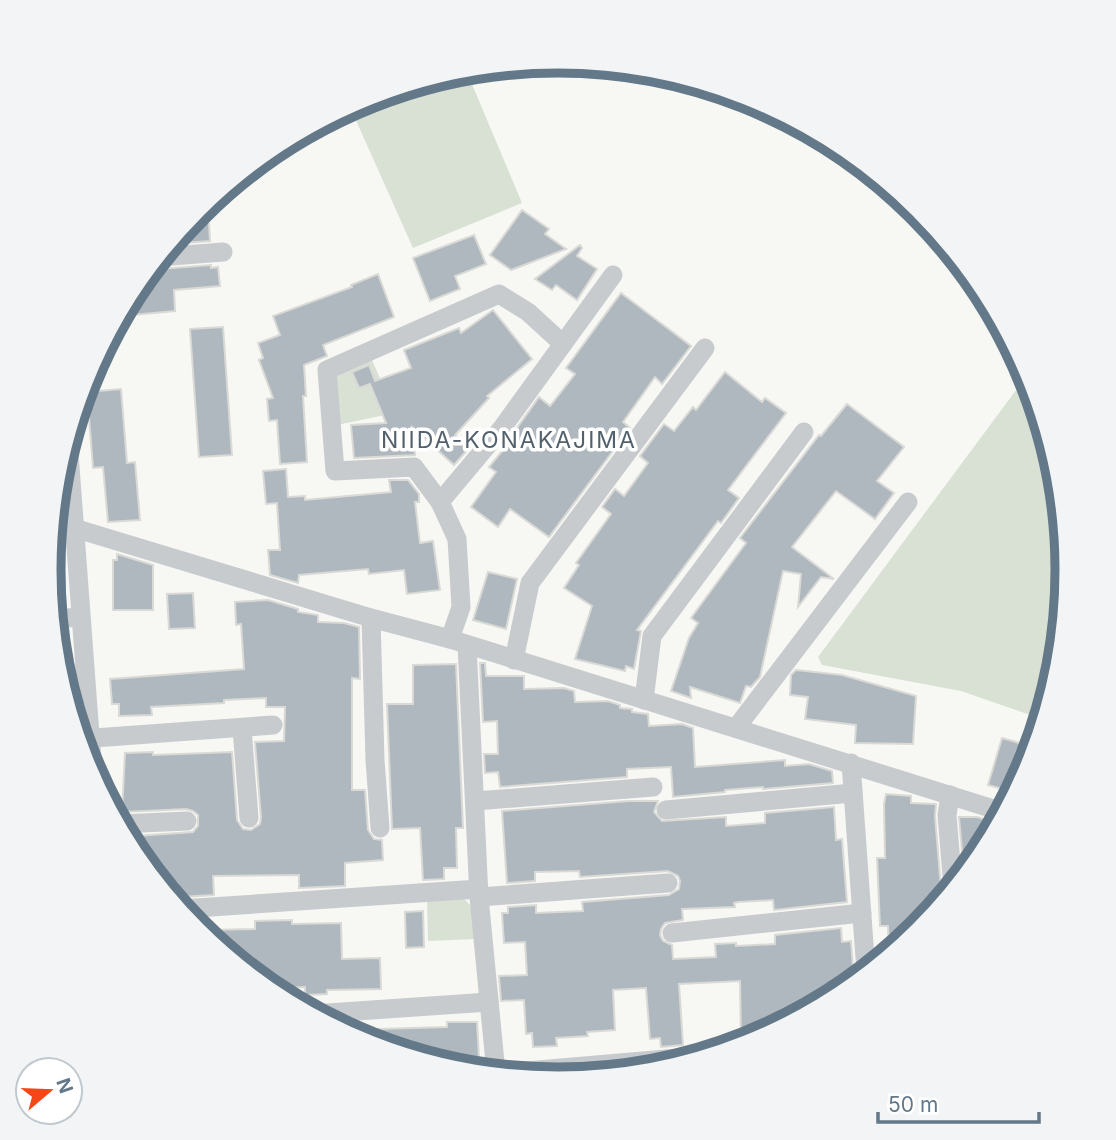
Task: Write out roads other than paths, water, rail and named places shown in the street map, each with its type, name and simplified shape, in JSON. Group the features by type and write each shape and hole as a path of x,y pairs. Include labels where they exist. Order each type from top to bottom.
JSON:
{"street":[{"path":"174,256 223,252"},
{"path":"440,502 502,428 613,275"},
{"path":"495,1063 479,893 475,801 459,642 461,607 457,539 440,502 414,467 335,471 327,370 499,293 528,312 563,344"},
{"path":"514,660 530,583 705,348"},
{"path":"644,700 652,636 804,432"},
{"path":"71,473 84,718"},
{"path":"736,728 908,502"},
{"path":"63,525 459,642 993,809"},
{"path":"64,619 80,617"},
{"path":"371,618 380,828"},
{"path":"91,739 273,726"},
{"path":"242,728 250,818"},
{"path":"851,763 865,960"},
{"path":"475,801 653,787"},
{"path":"666,810 853,793"},
{"path":"950,795 947,815 952,872"},
{"path":"131,823 187,821"},
{"path":"195,908 668,883"},
{"path":"672,933 862,913"},
{"path":"332,1013 489,1002"},
{"path":"580,1066 626,1062"}],"district":[{"name":"NIIDA-KONAKAJIMA","path":"509,440"}]}
